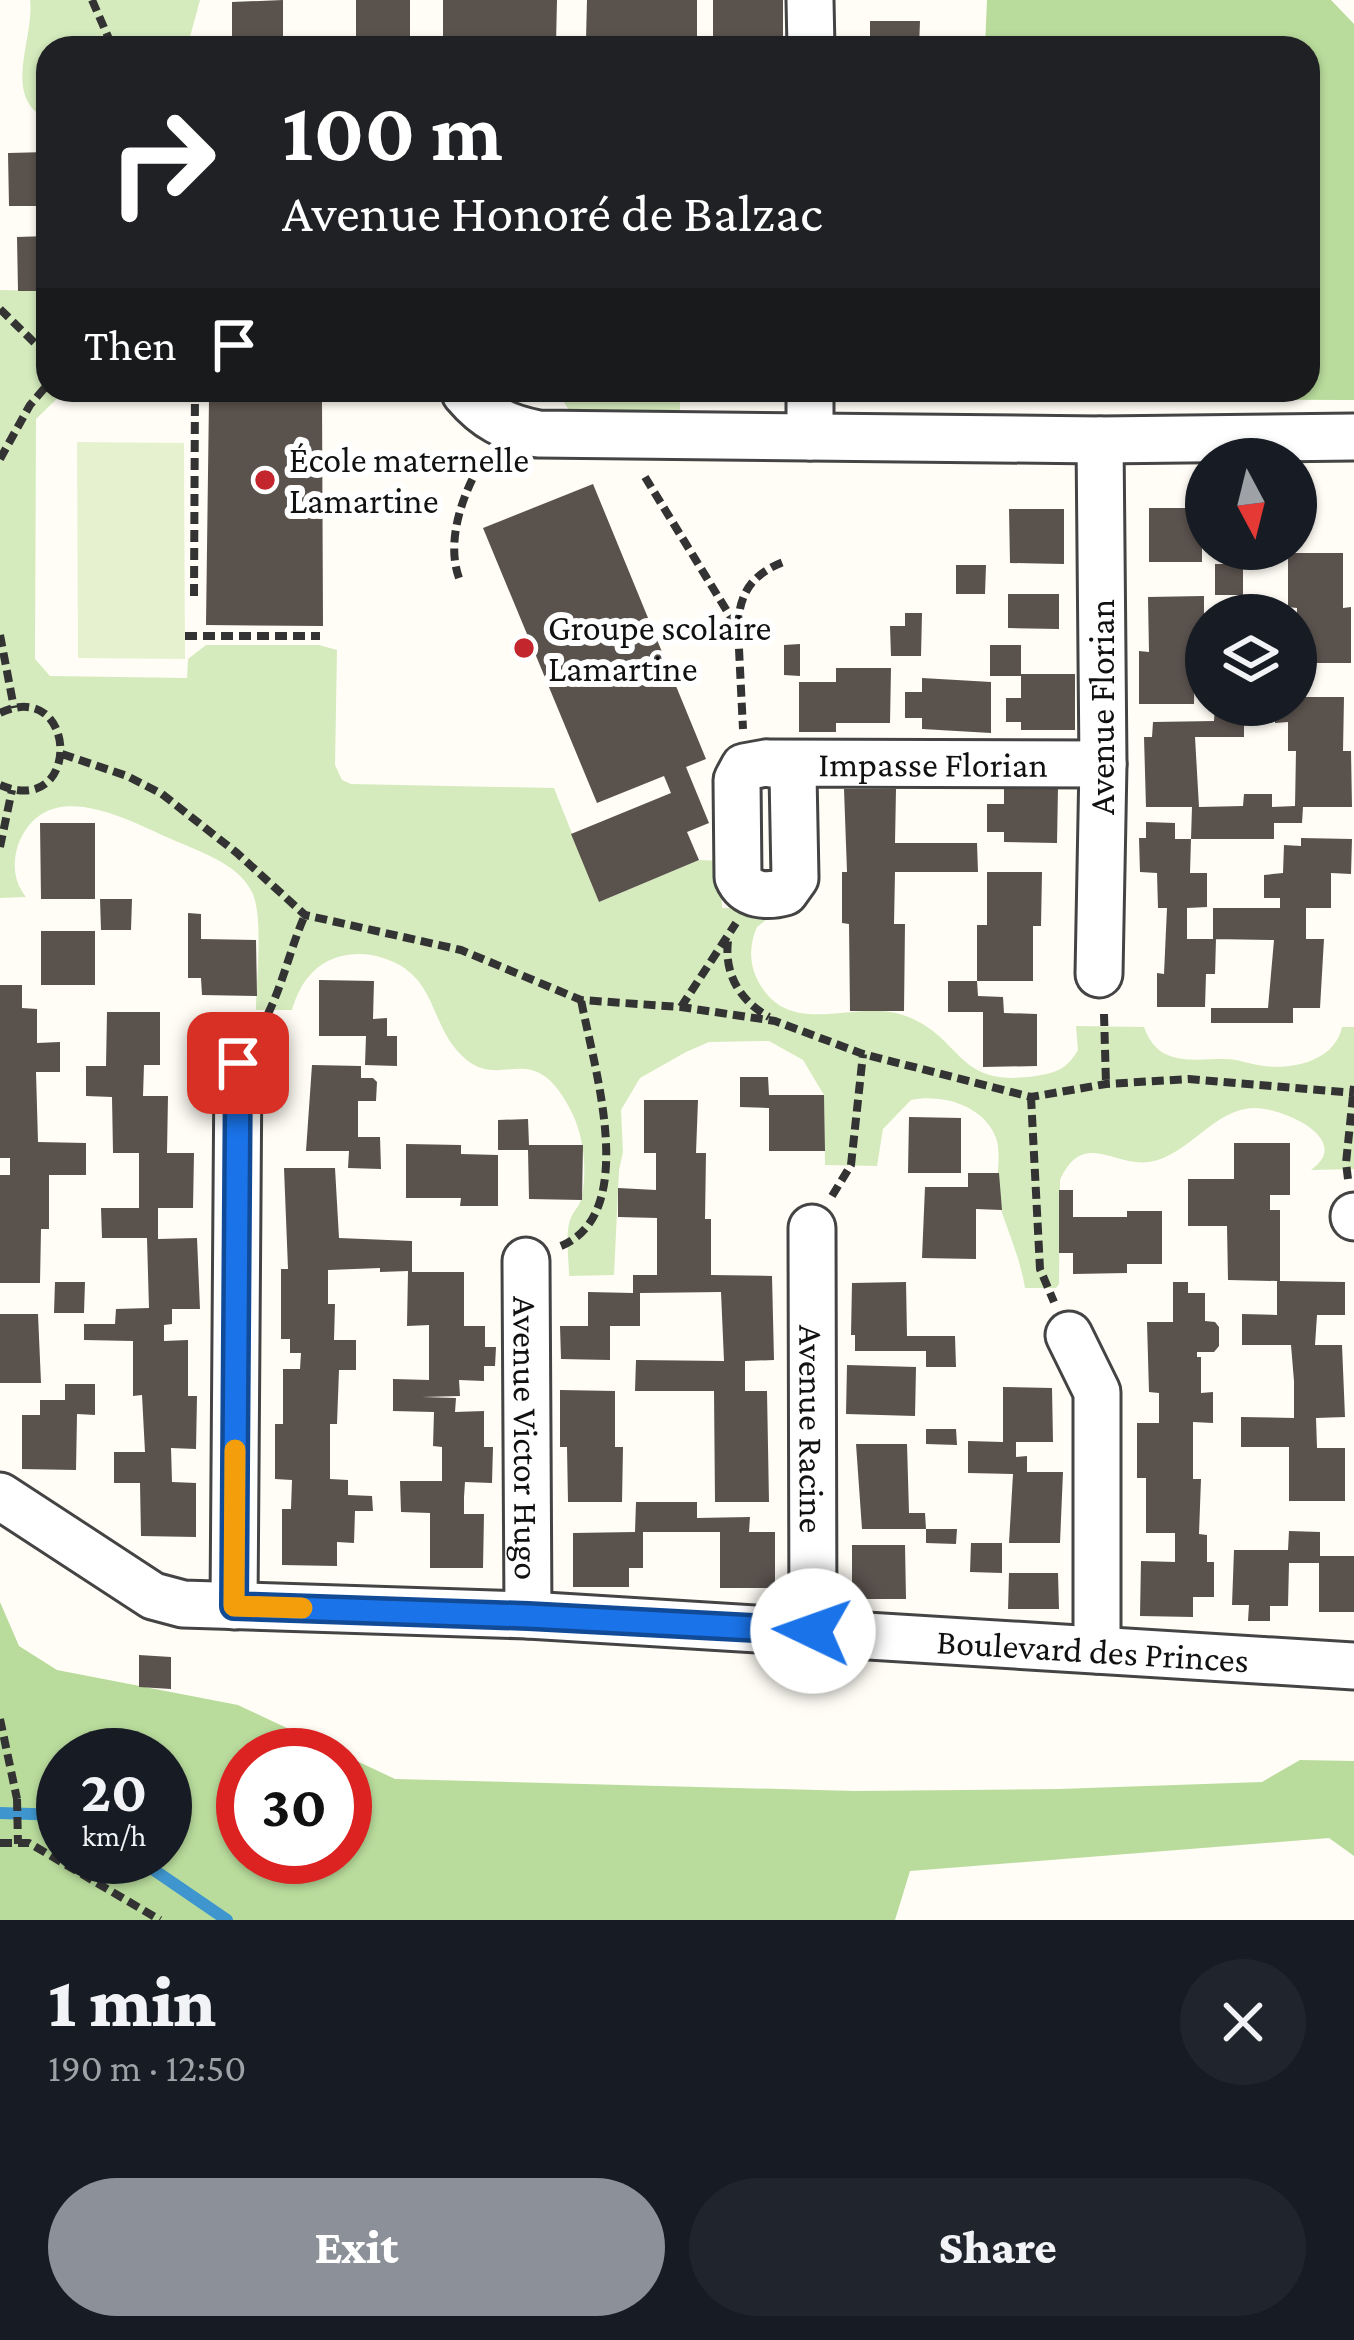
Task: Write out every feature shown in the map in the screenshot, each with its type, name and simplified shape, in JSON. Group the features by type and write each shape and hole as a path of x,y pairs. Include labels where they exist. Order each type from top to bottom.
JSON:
{"street":[{"path":"811,0 811,36"},
{"path":"472,402 483,415 503,426 538,434 1100,440 1354,437"},
{"path":"810,402 810,437"},
{"name":"Avenue Florian","path":"1099,974 1103,764 1100,440"},
{"name":"Impasse Florian","path":"755,765 1103,764"},
{"name":"Impasse Florian","path":"752,892 779,894 795,878 793,774 784,766 755,765"},
{"path":"234,1606 238,1063"},
{"name":"Avenue Racine","path":"812,1228 813,1631"},
{"name":"Avenue Victor Hugo","path":"526,1261 528,1616"},
{"path":"1069,1335 1097,1393 1097,1650"},
{"name":"Boulevard des Princes","path":"0,1496 152,1596 183,1604 813,1631 1354,1666"}],"path":[{"path":"92,0 108,36"},
{"path":"0,309 36,344"},
{"path":"0,459 36,398"},
{"path":"194,596 195,402"},
{"path":"629,433 630,452 738,628"},
{"path":"459,578 452,556 455,533 465,498 488,453"},
{"path":"755,765 738,628 746,588 760,573 786,561"},
{"path":"0,634 14,708"},
{"path":"185,635 320,636"},
{"path":"0,713 14,708 34,710 50,719 60,735 62,754 55,773 45,782 26,790 0,785"},
{"path":"62,754 127,776 162,794 238,853 305,915 461,950 581,1000 681,1006 776,1021"},
{"path":"0,847 12,790"},
{"path":"681,1006 728,938 752,892"},
{"path":"238,1063 272,1010 305,915"},
{"path":"728,938 727,964 739,992 754,1009 776,1021 862,1054 1031,1096 1106,1084 1189,1079 1353,1091 1346,1163 1354,1216"},
{"path":"1099,974 1106,1084"},
{"path":"526,1261 579,1239 599,1208 604,1188 604,1122 581,1000"},
{"path":"812,1228 851,1165 862,1054"},
{"path":"1031,1096 1040,1269 1069,1335"},
{"path":"0,1719 17,1799 18,1844"},
{"path":"0,1843 29,1843 160,1920"}],"green space":[{"path":"30,0 200,0 190,36 36,36 36,111 23,82"},
{"path":"987,0 1331,0 1354,24 1354,400 1320,400 1320,36 986,36"},
{"path":"0,290 36,291 36,402 54,402 36,419 35,659 50,676 187,678 188,659 206,645 319,645 337,650 335,765 342,780 351,784 554,788 599,902 699,860 722,861 722,908 780,909 757,927 751,948 755,975 771,999 805,1014 884,1011 903,1015 938,1035 975,1069 991,1075 1012,1078 1062,1068 1078,1050 1076,1026 1144,1027 1158,1049 1177,1058 1279,1067 1319,1057 1337,1040 1342,1027 1354,1027 1354,1169 1311,1170 1322,1159 1320,1137 1282,1113 1255,1108 1227,1116 1177,1151 1149,1162 1089,1153 1079,1156 1060,1180 1059,1284 1056,1288 1025,1288 998,1199 997,1141 974,1111 949,1101 911,1100 883,1129 877,1166 825,1165 824,1095 803,1060 769,1041 709,1042 640,1078 621,1110 623,1152 614,1275 569,1276 569,1226 581,1199 584,1176 582,1144 573,1115 546,1077 520,1069 482,1068 468,1061 446,1034 425,990 402,966 372,955 338,957 308,978 292,1010 256,1010 258,917 245,882 204,853 86,807 46,811 30,824 15,859 17,879 26,897 0,898"},
{"path":"564,402 680,402 680,411 569,410"},
{"path":"77,442 184,443 185,659 78,658"},
{"path":"0,1602 19,1646 57,1670 238,1705 287,1728 216,1728 216,1884 372,1884 372,1768 395,1779 855,1791 1262,1782 1300,1760 1354,1761 1354,1856 1329,1838 910,1871 895,1920 0,1920"}],"building":[{"path":"283,0 283,36 232,36 232,2"},
{"path":"356,0 410,0 410,36 356,36"},
{"path":"443,0 557,0 556,36 443,36"},
{"path":"587,0 697,0 697,36 586,36"},
{"path":"713,0 783,0 783,36 713,36"},
{"path":"870,21 920,21 919,36 870,36"},
{"path":"36,152 36,206 9,206 8,153"},
{"path":"36,236 36,291 18,291 17,237"},
{"name":"École maternelle Lamartine","path":"209,402 322,402 323,626 206,625"},
{"path":"593,484 706,759 686,767 709,823 687,832 699,860 599,902 571,834 671,793 664,776 597,803 483,528"},
{"path":"1149,508 1185,508 1185,562 1149,562"},
{"path":"1009,509 1064,509 1064,564 1010,563"},
{"path":"1317,553 1343,553 1343,608 1351,607 1351,663 1317,663 1317,594 1288,594 1288,570 1317,570"},
{"path":"956,565 986,565 985,594 956,594"},
{"path":"1215,570 1243,570 1243,594 1215,594"},
{"path":"1008,594 1059,594 1059,629 1008,628"},
{"path":"1185,596 1185,704 1139,704 1139,651 1149,652 1148,597"},
{"path":"905,613 922,613 921,656 891,656 890,626 905,626"},
{"path":"800,644 800,676 784,675 784,645"},
{"path":"990,645 1021,645 1021,674 1075,674 1075,730 1021,730 1021,722 1006,722 1006,698 1021,698 1021,676 990,676"},
{"path":"836,668 891,668 890,723 836,723 836,732 799,732 799,682 836,682"},
{"path":"922,678 991,682 991,733 922,729 922,718 905,718 905,692 922,692"},
{"path":"1317,697 1344,697 1343,751 1351,751 1352,807 1303,807 1302,823 1274,823 1274,839 1191,839 1192,807 1146,807 1144,737 1152,737 1153,722 1244,726 1244,737 1195,737 1199,807 1243,806 1244,794 1272,794 1272,807 1295,806 1296,751 1288,751 1288,726 1317,726"},
{"path":"1004,787 1058,787 1057,843 1004,842 1004,832 987,832 987,804 1004,804"},
{"path":"844,789 896,789 895,843 977,843 978,872 895,872 894,924 905,924 904,1011 850,1011 849,924 842,923 842,872 847,872"},
{"path":"1146,822 1175,823 1175,839 1191,839 1190,873 1207,873 1207,907 1187,908 1187,939 1216,939 1215,974 1206,974 1205,1007 1157,1007 1157,973 1164,974 1167,908 1158,908 1157,873 1140,872 1139,838 1146,838"},
{"path":"40,823 95,823 95,899 41,899"},
{"path":"1301,838 1352,839 1351,874 1331,873 1331,908 1306,908 1306,939 1324,939 1320,1008 1293,1008 1293,1023 1211,1023 1211,1008 1268,1008 1274,940 1213,939 1213,908 1280,908 1280,898 1264,898 1264,875 1283,873 1284,845 1301,846"},
{"path":"987,872 1042,872 1041,926 1033,926 1033,981 977,981 977,925 987,925"},
{"path":"100,899 132,899 131,930 101,930"},
{"path":"188,913 201,914 201,939 256,940 257,996 202,995 201,978 188,978"},
{"path":"41,931 95,931 95,985 41,985"},
{"path":"319,980 374,981 373,1019 387,1018 387,1036 397,1036 397,1066 365,1065 366,1036 319,1036"},
{"path":"948,981 977,981 978,996 1003,997 1004,1013 1037,1014 1037,1066 983,1067 983,1012 948,1012"},
{"path":"0,985 22,985 22,1008 37,1009 37,1043 60,1042 60,1072 36,1072 38,1142 86,1143 86,1175 49,1175 49,1229 41,1229 40,1283 0,1283 0,1175 10,1175 10,1158 0,1158"},
{"path":"107,1012 160,1012 160,1065 144,1065 143,1096 168,1096 167,1153 194,1153 193,1208 158,1208 158,1239 197,1238 200,1309 172,1309 172,1324 164,1325 164,1341 188,1340 188,1396 197,1396 196,1449 171,1448 172,1482 196,1483 196,1537 141,1536 140,1483 114,1483 114,1452 145,1452 142,1395 133,1396 133,1341 84,1340 84,1324 115,1324 116,1309 149,1308 147,1238 102,1238 101,1208 139,1208 139,1153 113,1153 112,1097 86,1096 86,1066 106,1066"},
{"path":"312,1065 361,1066 361,1078 377,1082 376,1101 358,1101 358,1137 380,1137 381,1169 348,1168 349,1151 306,1151"},
{"path":"740,1077 768,1077 769,1095 824,1095 825,1151 769,1151 769,1108 740,1107"},
{"path":"644,1100 698,1100 696,1153 706,1153 705,1219 711,1219 711,1275 772,1276 774,1360 745,1361 745,1391 767,1391 769,1502 715,1502 714,1391 635,1391 636,1360 724,1361 721,1292 640,1293 640,1326 610,1326 610,1360 561,1359 560,1326 588,1326 588,1292 633,1293 633,1275 657,1275 657,1218 618,1217 618,1188 656,1190 656,1153 644,1153"},
{"path":"909,1117 961,1118 961,1173 908,1173"},
{"path":"528,1119 529,1145 583,1145 582,1200 529,1199 528,1150 498,1150 498,1120"},
{"path":"1234,1143 1290,1143 1290,1195 1270,1195 1270,1210 1280,1210 1280,1281 1345,1282 1345,1315 1317,1315 1315,1345 1342,1345 1345,1417 1316,1418 1317,1448 1345,1448 1345,1501 1289,1501 1289,1447 1241,1447 1241,1417 1294,1418 1294,1381 1291,1345 1242,1345 1242,1314 1277,1315 1277,1281 1228,1280 1227,1226 1188,1226 1188,1179 1234,1179"},
{"path":"406,1144 461,1145 461,1154 498,1155 498,1206 460,1206 461,1198 406,1198"},
{"path":"284,1168 335,1168 339,1238 412,1241 412,1272 464,1272 464,1326 485,1326 485,1347 496,1347 495,1366 484,1366 484,1381 459,1380 460,1396 422,1397 456,1398 455,1412 484,1411 484,1447 493,1447 492,1483 465,1482 464,1497 464,1514 484,1514 483,1568 430,1568 430,1513 401,1512 400,1481 442,1481 442,1447 433,1446 434,1412 393,1411 393,1379 429,1380 429,1325 407,1326 408,1271 380,1272 380,1268 328,1270 328,1304 335,1304 334,1340 356,1340 356,1370 339,1370 337,1424 330,1424 330,1479 348,1480 348,1495 372,1496 373,1511 355,1511 354,1543 337,1542 337,1566 282,1565 282,1509 291,1509 292,1480 275,1479 275,1424 283,1424 283,1369 300,1369 301,1353 290,1353 290,1339 281,1339 281,1269 288,1269"},
{"path":"968,1173 999,1173 1002,1210 976,1209 976,1259 922,1258 925,1187 968,1187"},
{"path":"1059,1190 1073,1190 1073,1217 1127,1217 1127,1211 1162,1211 1162,1264 1127,1264 1127,1273 1073,1274 1073,1253 1059,1253"},
{"path":"55,1282 85,1282 84,1313 54,1313"},
{"path":"906,1282 907,1336 955,1336 956,1367 926,1367 926,1351 855,1351 852,1283"},
{"path":"1173,1282 1188,1282 1188,1293 1205,1293 1205,1321 1219,1327 1219,1346 1214,1352 1197,1352 1201,1393 1213,1392 1213,1423 1193,1422 1193,1479 1201,1479 1199,1534 1207,1535 1207,1562 1214,1562 1214,1597 1193,1597 1193,1617 1140,1616 1141,1561 1175,1562 1175,1533 1146,1533 1146,1478 1137,1478 1137,1423 1159,1423 1159,1393 1149,1392 1147,1322 1173,1322"},
{"path":"0,1314 38,1314 41,1383 0,1383"},
{"path":"847,1365 916,1367 915,1416 846,1414"},
{"path":"65,1384 95,1384 95,1415 77,1414 76,1470 22,1469 22,1415 40,1415 40,1400 65,1400"},
{"path":"1003,1387 1052,1388 1053,1442 1016,1442 1016,1457 1027,1456 1027,1472 1063,1472 1060,1543 1009,1543 1013,1474 968,1473 968,1441 1003,1442"},
{"path":"560,1390 615,1391 615,1447 623,1447 622,1502 568,1502 567,1447 560,1447"},
{"path":"926,1429 956,1429 957,1445 926,1444"},
{"path":"856,1444 907,1444 909,1513 925,1513 926,1529 862,1529"},
{"path":"636,1502 697,1502 697,1518 750,1517 749,1532 775,1532 775,1588 720,1588 720,1532 643,1532 643,1568 629,1568 629,1587 573,1587 573,1533 635,1532"},
{"path":"926,1529 957,1529 956,1544 926,1543"},
{"path":"1289,1531 1320,1532 1320,1556 1354,1556 1354,1612 1319,1612 1319,1563 1289,1563 1288,1606 1270,1606 1270,1621 1248,1621 1249,1605 1232,1605 1234,1550 1288,1550"},
{"path":"971,1543 1002,1543 1002,1573 970,1572"},
{"path":"852,1545 905,1545 906,1599 852,1599"},
{"path":"1009,1573 1058,1573 1059,1609 1008,1609"},
{"path":"139,1655 171,1657 171,1689 139,1687"}],"waterway":[{"path":"0,1813 36,1814"},
{"path":"174,1884 227,1920"}],"slow traffic":[{"path":"235,1450 234,1606 302,1608"}],"place":[{"name":"École maternelle Lamartine","path":"265,480"},
{"name":"Groupe scolaire Lamartine","path":"524,648"}],"route":[{"path":"238,1063 234,1606 813,1631"}]}
